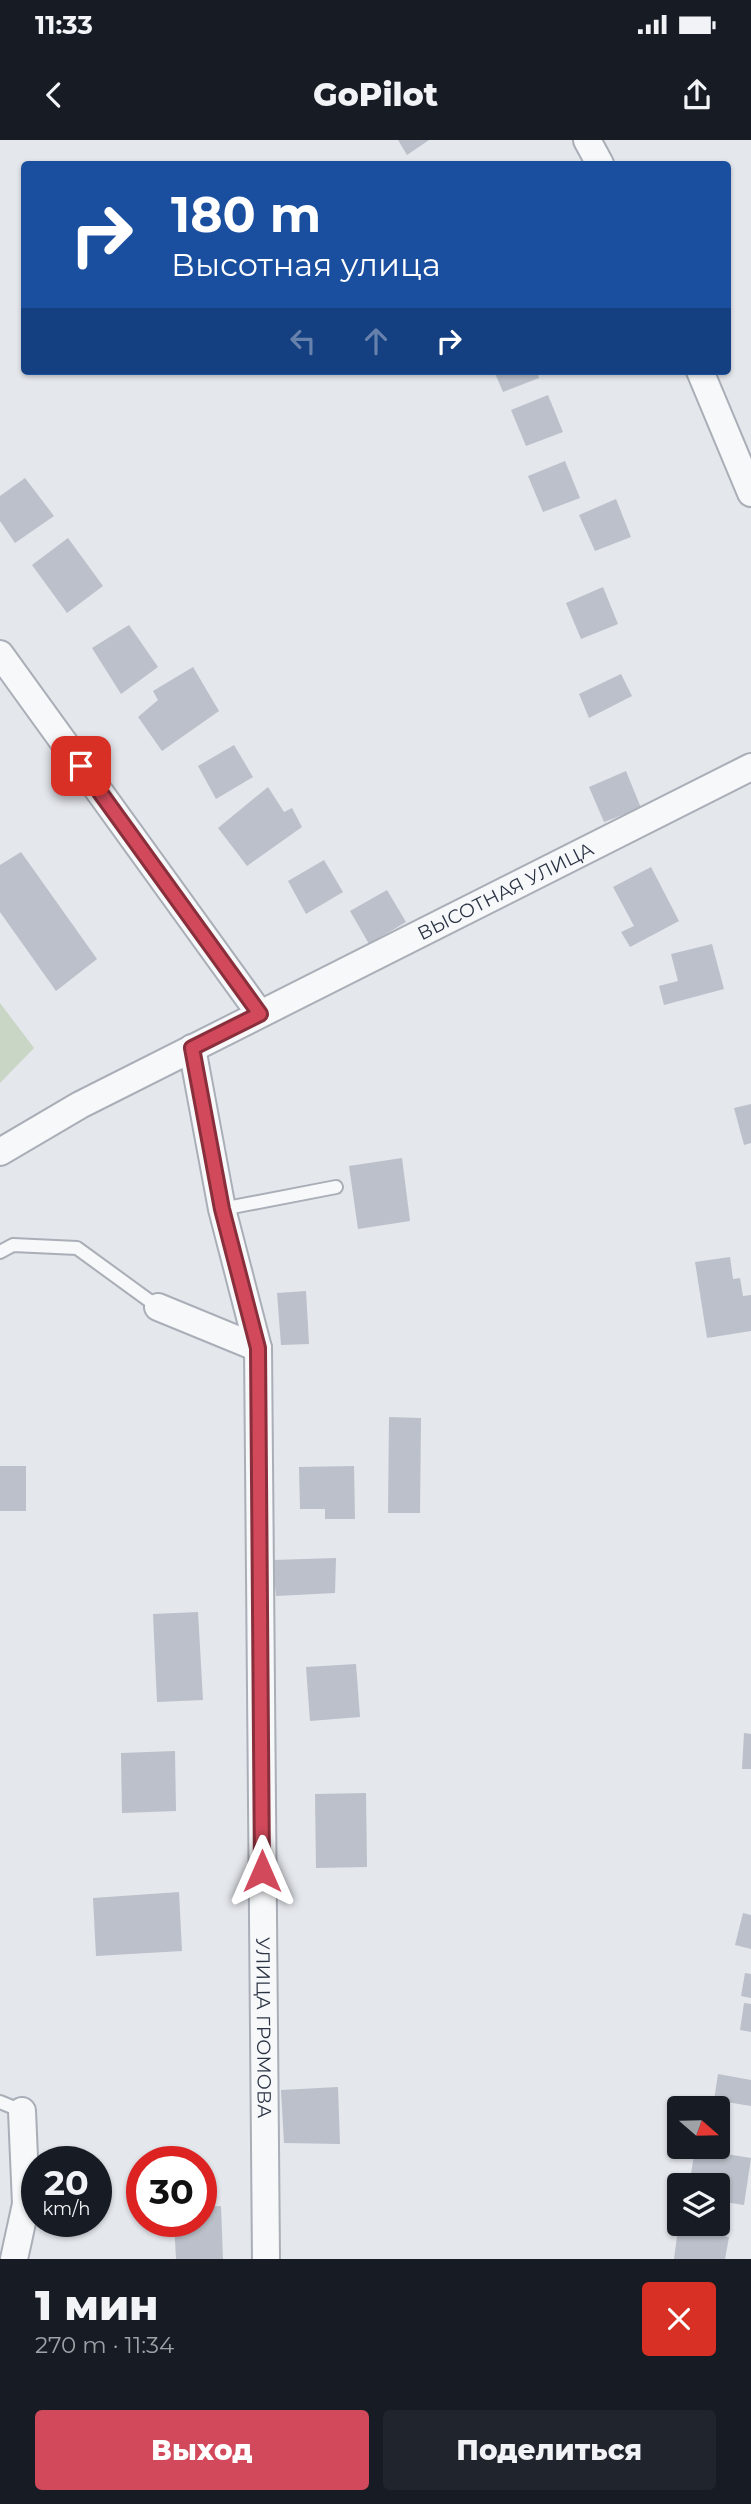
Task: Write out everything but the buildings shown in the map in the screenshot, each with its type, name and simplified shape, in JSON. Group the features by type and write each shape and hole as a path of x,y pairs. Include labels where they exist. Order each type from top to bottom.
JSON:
{"street":[{"path":"587,140 598,161"},
{"path":"702,375 751,493"},
{"path":"0,654 260,1014"},
{"name":"ВЫСОТНАЯ УЛИЦА","path":"0,1152 80,1105 751,767"},
{"name":"УЛИЦА ГРОМОВА","path":"192,1048 222,1209 258,1348 265,2259"},
{"path":"158,1307 258,1348"},
{"path":"11,2107 26,2204 14,2259"}],"lane":[{"path":"222,1209 336,1187"},
{"path":"0,1252 13,1245 77,1248 158,1307"}],"green space":[{"path":"0,1003 34,1048 0,1083"}],"route":[{"path":"81,766 260,1014 192,1048 222,1209 258,1348 262,1871"}]}
